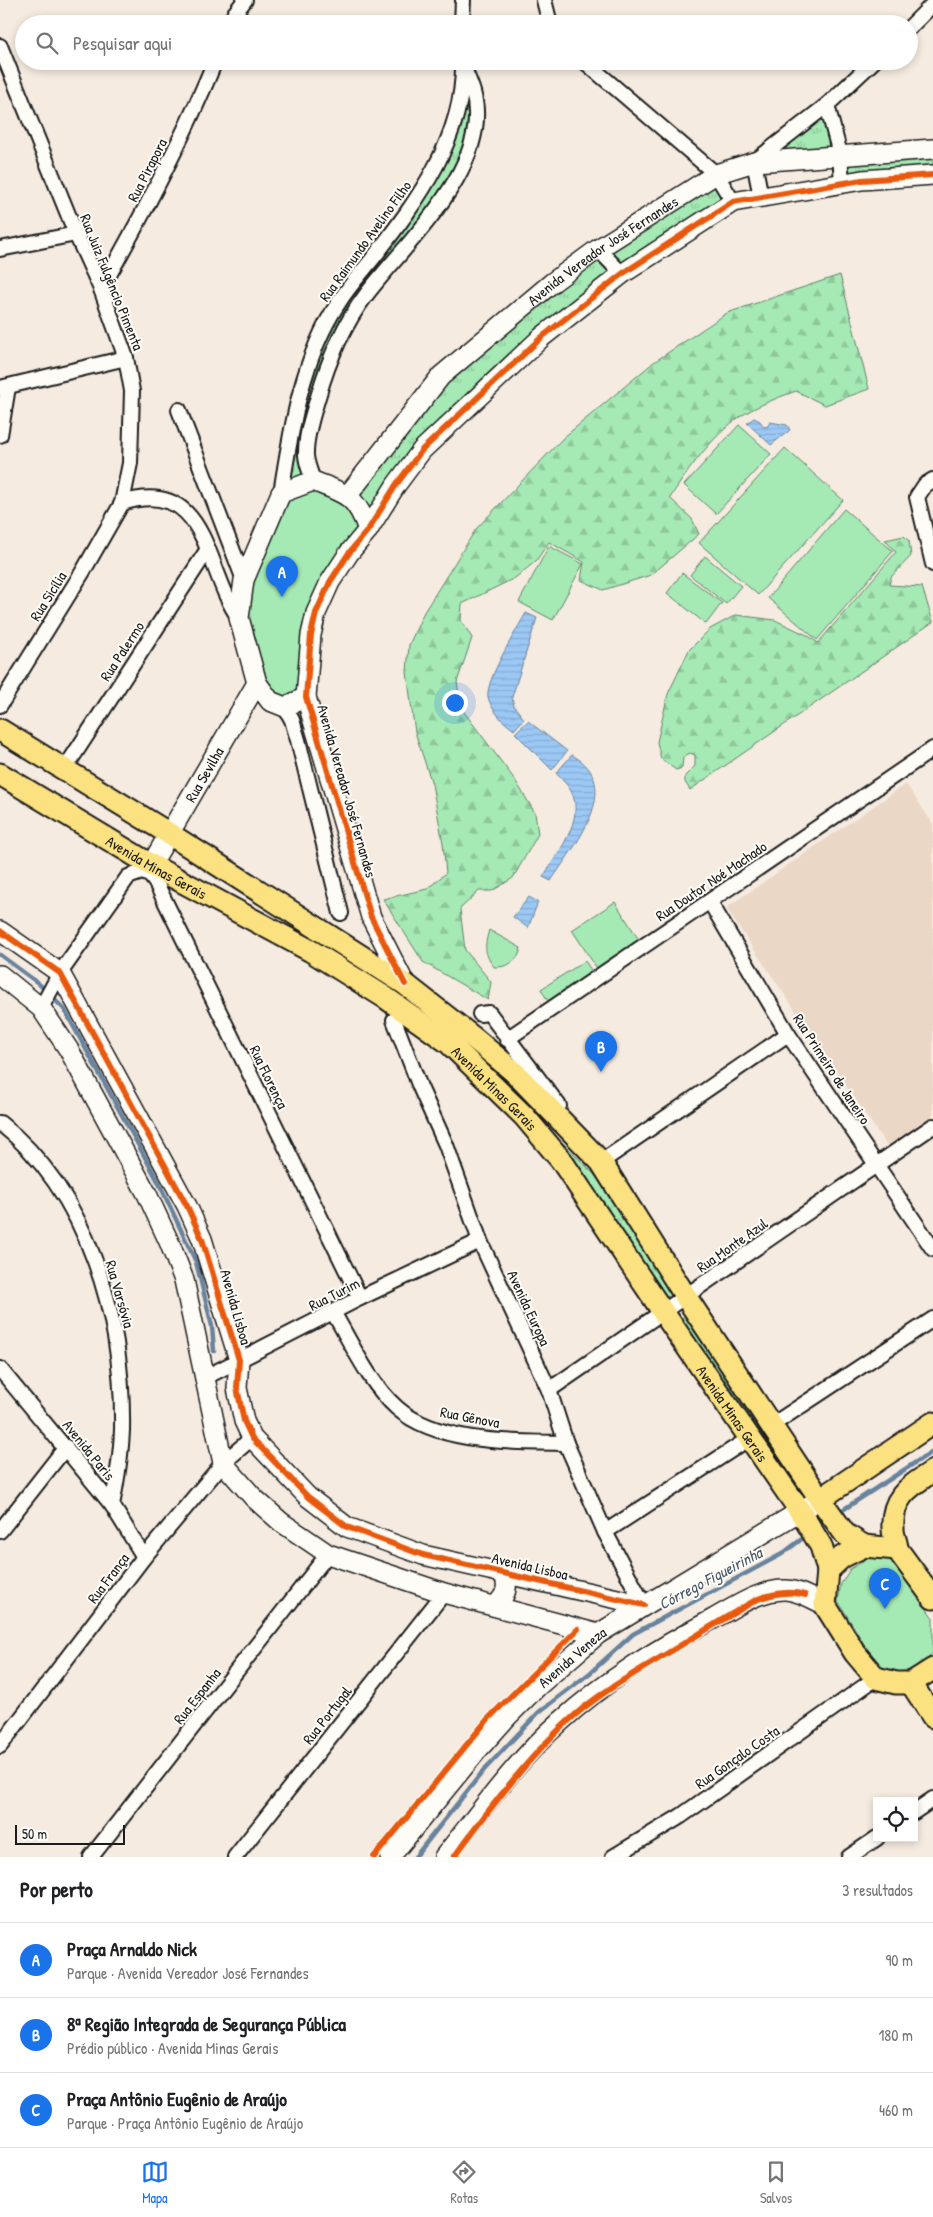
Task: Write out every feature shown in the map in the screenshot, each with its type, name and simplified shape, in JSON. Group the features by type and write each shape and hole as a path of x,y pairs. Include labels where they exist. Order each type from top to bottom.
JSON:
{"main road":[{"name":"Avenida Minas Gerais","path":"0,730 168,832 405,984 513,1071 598,1158 686,1297 820,1499 845,1534 864,1546"},
{"name":"Avenida Minas Gerais","path":"0,774 148,869 311,951 386,998 449,1044 524,1116 561,1160 800,1510 821,1546 828,1570"},
{"path":"820,1499 933,1423"},
{"path":"933,1471 902,1493 897,1501 893,1530 897,1549 933,1598"},
{"path":"897,1549 864,1546 842,1557 828,1570 825,1605 855,1653 876,1678 896,1683 911,1683 933,1669"},
{"path":"911,1683 933,1717"}],"street":[{"path":"232,12 245,0"},
{"path":"462,15 463,0"},
{"path":"544,0 548,15"},
{"path":"918,19 933,4"},
{"name":"Rua Juiz Fulgêncio Pimenta","path":"0,46 100,289 126,358 132,391 130,463 122,503"},
{"name":"Rua Pirapora","path":"100,289 135,229 191,121 211,70"},
{"name":"Rua Raimundo Avelino Filho","path":"281,493 297,398 325,326 339,302 413,204 441,158 457,116 462,90 463,70"},
{"name":"Rua Raimundo Avelino Filho","path":"313,481 305,453 311,421 322,381 335,351 365,296 435,211 455,182 467,155 475,130 476,110 474,92 465,70"},
{"path":"595,70 716,174 733,202"},
{"path":"761,196 754,162 827,105 864,70"},
{"path":"827,105 840,154 842,183"},
{"name":"Avenida Vereador José Fernandes","path":"348,495 441,376 553,282 598,249 716,174 754,162 840,154 933,149"},
{"name":"Avenida Vereador José Fernandes","path":"405,984 371,917 306,697 311,635 316,613 330,582 349,553 368,530 396,484 422,450 542,338 622,274 733,202 862,180 933,175"},
{"path":"0,249 76,234"},
{"path":"598,249 622,274"},
{"path":"0,435 4,388 126,358"},
{"path":"180,410 244,580"},
{"path":"933,480 925,484 917,497 933,564"},
{"path":"239,618 244,580 281,493 313,481 348,495 362,511 368,530"},
{"path":"122,503 136,499 169,500 178,504 193,520 208,549 229,604 239,618 257,683 270,701 285,707 292,720 341,913"},
{"name":"Rua Sicília","path":"0,705 82,573 122,503"},
{"name":"Rua Palermo","path":"64,770 208,549"},
{"name":"Rua Sevilha","path":"148,869 257,683"},
{"name":"Avenida Vereador José Fernandes","path":"285,707 306,697"},
{"name":"Rua Doutor Noé Machado","path":"507,1039 933,749"},
{"path":"41,1008 60,973 128,877 148,869"},
{"name":"Rua Florença","path":"148,869 360,1298"},
{"name":"Rua Primeiro de Janeiro","path":"710,902 788,1034 933,1249"},
{"name":"Avenida Lisboa","path":"0,932 60,973 118,1078 202,1239 239,1360 237,1388 244,1421 252,1438 308,1497 347,1527 423,1555 644,1605"},
{"path":"0,975 41,1008 69,1050 147,1194 184,1280 223,1463 254,1498 282,1522 328,1554 444,1593 598,1634"},
{"name":"Avenida Minas Gerais","path":"487,1009 507,1039 598,1158"},
{"name":"Avenida Europa","path":"394,1020 420,1087 446,1145 480,1241 548,1390 566,1443 605,1532 644,1605"},
{"path":"598,1158 788,1034"},
{"name":"Rua Varsóvia","path":"0,1123 43,1164 61,1191 85,1236 109,1307 116,1337 122,1404 119,1466 112,1505"},
{"name":"Rua Monte Azul","path":"548,1390 933,1126"},
{"name":"Rua Turim","path":"204,1378 360,1298 480,1241"},
{"name":"Rua Gênova","path":"333,1312 382,1391 397,1408 414,1419 442,1431 476,1438 566,1443"},
{"path":"772,1426 933,1319"},
{"name":"Avenida Paris","path":"0,1368 112,1505 144,1557"},
{"name":"Rua França","path":"0,1746 144,1557 223,1463 252,1438"},
{"path":"605,1532 750,1438"},
{"path":"0,1531 66,1447"},
{"name":"Avenida Veneza","path":"390,1857 475,1753 508,1716 538,1686 598,1634 820,1499"},
{"name":"Rua Espanha","path":"91,1857 328,1554"},
{"path":"495,1606 506,1594 507,1582 504,1573"},
{"path":"444,1857 512,1773 559,1722 634,1664 748,1600 771,1591 796,1591 825,1605"},
{"name":"Rua Portugal","path":"235,1857 444,1593"},
{"name":"Rua Gonçalo Costa","path":"613,1857 681,1816 876,1678"},
{"path":"918,1809 933,1799"},
{"path":"849,1857 873,1841"}],"shaded area":[{"path":"906,784 933,824 933,1115 887,1146 726,908"}],"green space":[{"path":"462,90 474,92 467,155 365,295 311,421 313,481 281,493 325,326 413,205"},
{"path":"827,105 840,154 933,149 933,175 842,183 840,155 754,162"},
{"path":"716,174 733,202 622,274 422,450 368,530 348,495 441,376 509,320"},
{"path":"840,275 869,389 825,405 796,391 769,401 735,420 696,460 670,498 692,519 699,534 651,575 603,590 581,580 584,562 549,542 536,561 515,578 462,604 461,620 472,638 457,682 461,708 515,780 535,813 538,834 513,878 492,891 479,891 460,909 465,950 491,982 488,1000 423,962 383,899 427,889 446,873 443,843 432,784 415,732 407,672 409,645 424,612 476,529 563,438 654,362 727,313"},
{"path":"739,425 771,454 716,514 684,485"},
{"path":"785,448 843,500 758,595 699,543"},
{"path":"313,481 348,495 368,530 330,582 306,697 270,700 239,618 281,493"},
{"path":"844,509 893,551 817,640 768,598"},
{"path":"904,536 909,541 911,556 891,577 889,585 922,587 933,622 690,790 685,782 685,776 695,766 695,755 690,753 683,757 682,768 676,770 661,759 657,742 668,694 689,650 710,629 736,615 775,620 807,635 818,643 896,552 885,540"},
{"path":"549,546 583,564 553,620 519,602"},
{"path":"705,556 741,586 726,604 690,575"},
{"path":"682,573 722,603 706,624 667,593"},
{"path":"615,902 641,943 598,970 572,930"},
{"path":"489,930 521,948 518,957 512,963 494,967 488,958 486,950"},
{"path":"585,961 593,973 548,1001 541,989"},
{"path":"540,1120 593,1173 613,1197 673,1296 667,1299"},
{"path":"689,1316 804,1487 800,1492 795,1491 681,1320 683,1317"},
{"path":"874,1557 893,1560 933,1618 933,1652 928,1659 915,1668 894,1671 878,1667 838,1601 841,1584 850,1569"}],"water":[{"path":"754,418 760,421 764,427 768,426 770,422 787,425 790,430 771,445 747,423"},
{"path":"526,613 537,618 512,697 514,706 524,719 514,730 502,720 492,707 488,697 488,689 496,668"},
{"path":"528,721 567,751 552,770 515,733"},
{"path":"572,755 588,768 595,783 595,799 582,834 551,881 543,877 568,836 575,813 575,802 571,791 556,773"},
{"path":"529,897 538,902 528,928 513,917"}],"waterway":[{"path":"0,955 38,983 64,1009 159,1183 196,1262 212,1326 214,1351"},
{"name":"Córrego Figueirinha","path":"838,1513 933,1451"},
{"name":"Córrego Figueirinha","path":"415,1857 484,1770 539,1712 590,1673 633,1634 782,1554 807,1535"}],"cycle path":[{"path":"405,984 371,917 306,697 311,635 316,613 330,582 422,450 542,337 622,274 733,202 862,180 933,175"},
{"path":"0,931 60,973 187,1206 202,1239 239,1360 237,1388 244,1421 252,1438 308,1497 347,1527 423,1555 644,1605"},
{"path":"454,1857 526,1764 559,1730 586,1706 635,1673 758,1599 782,1593 805,1595"},
{"path":"374,1857 488,1719 578,1629"}],"place":[{"name":"Praça Arnaldo Nick","path":"282,597"},
{"name":"8ª Região Integrada de Segurança Pública","path":"601,1072"},
{"name":"Praça Antônio Eugênio de Araújo","path":"885,1609"}]}
